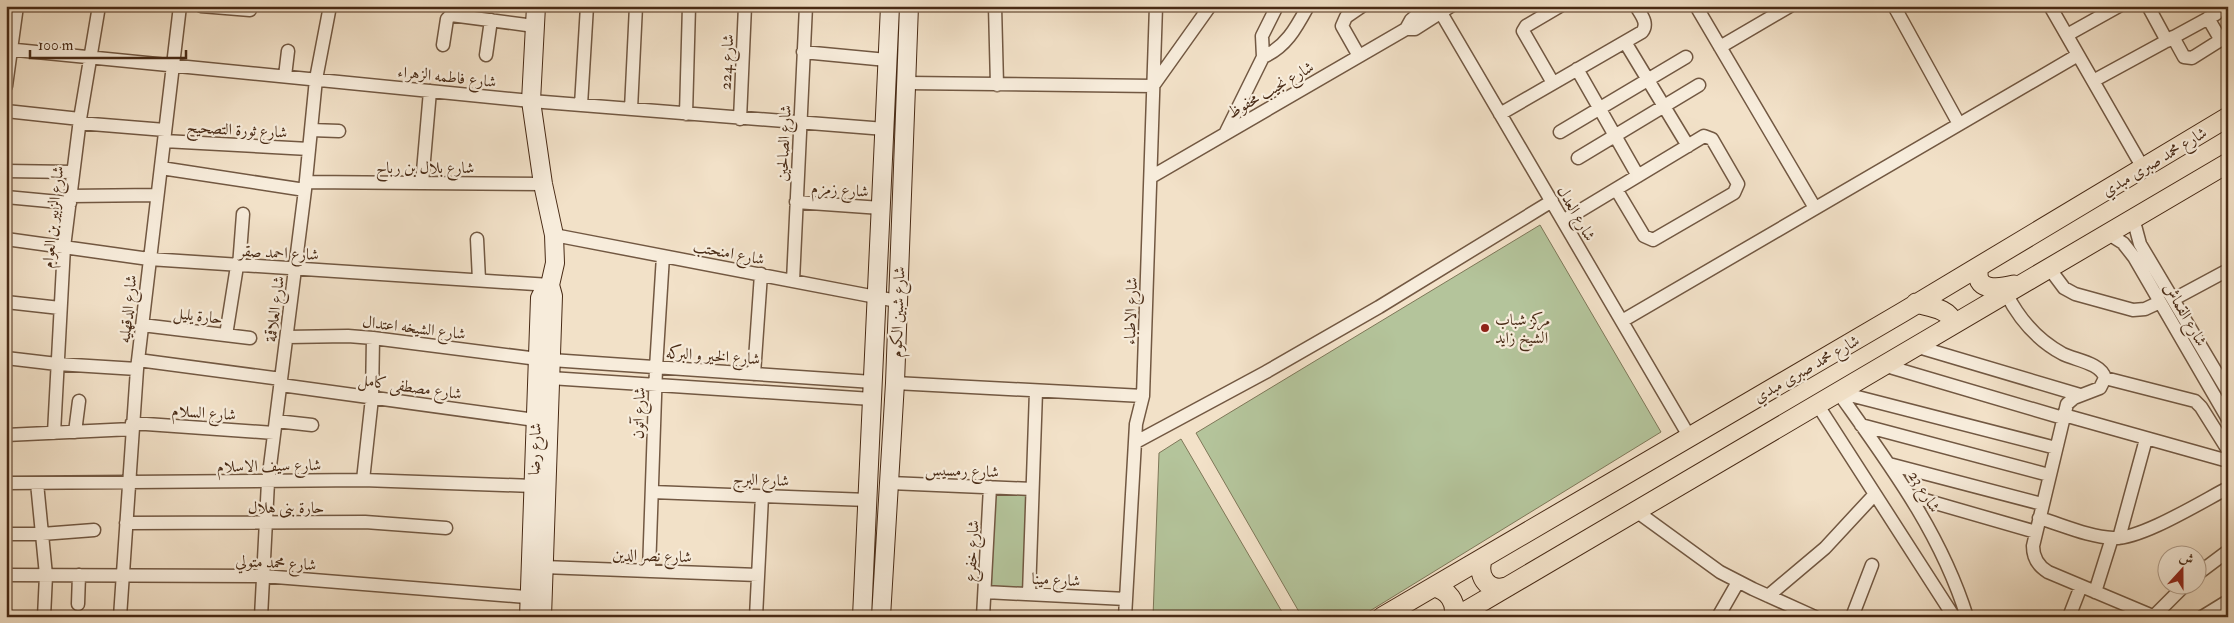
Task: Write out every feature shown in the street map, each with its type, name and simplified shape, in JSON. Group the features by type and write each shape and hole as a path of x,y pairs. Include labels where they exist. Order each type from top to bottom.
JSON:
{"main road":[{"name":"شارع محمد صبرى مبدي","path":"1382,617 1979,267 2228,117"},
{"path":"1455,617 2228,163"},
{"path":"1979,267 1979,278 1986,287 1998,289 2024,282"},
{"path":"1916,304 1945,312 1950,315 1953,323"},
{"path":"1483,558 1480,570 1484,581 1494,588 1506,587"},
{"path":"1434,587 1440,588 1450,596 1455,606 1455,617"}],"street":[{"path":"6,86 9,49 17,6"},
{"name":"شارع الزبير بن العوام","path":"54,433 64,247 89,57 99,6"},
{"name":"شارع الدقهليه","path":"120,617 137,365 180,6"},
{"path":"201,6 250,10"},
{"name":"شارع العلاقمة","path":"261,617 268,482 305,186 316,79 330,6"},
{"name":"شارع رضا","path":"529,617 544,567 546,366 540,298 544,290 550,285 555,263 554,235 543,184 531,101 536,6"},
{"path":"581,105 587,6"},
{"path":"631,109 636,6"},
{"path":"686,114 689,6"},
{"name":"شارع 224","path":"740,119 745,6"},
{"name":"شارع الصالحين","path":"793,280 806,6"},
{"name":"شارع شبين الكوم","path":"862,617 890,6"},
{"name":"شارع شبين الكوم","path":"881,617 895,383 909,6"},
{"path":"995,6 997,85"},
{"name":"شارع الاطباء","path":"1125,617 1136,424 1143,396 1156,6"},
{"path":"907,82 997,85 1153,86 1210,6"},
{"path":"1225,134 1262,57 1262,36 1277,6"},
{"path":"1262,57 1276,51 1287,41 1308,6"},
{"path":"1359,56 1342,26 1346,16 1362,6"},
{"name":"شارع نجيب محفوظ","path":"1406,29 1411,20 1428,6"},
{"path":"1553,83 1523,30 1526,26 1560,6"},
{"path":"1500,114 1642,32 1645,22 1636,6"},
{"path":"1696,6 1815,208"},
{"path":"1894,6 1959,124"},
{"path":"2050,6 2143,168"},
{"path":"2067,35 2119,6"},
{"path":"2093,81 2170,39 2210,12 2219,41 2192,58 2184,57 2170,39 2148,6"},
{"name":"شارع نجيب محفوظ","path":"1151,177 1406,29 1415,29 1443,8"},
{"name":"شارع العدل","path":"1443,8 1500,114 1689,436"},
{"path":"1720,47 1782,8"},
{"path":"443,45 447,19 450,16 534,26"},
{"path":"486,55 491,20"},
{"path":"1625,42 1688,146"},
{"name":"شارع فاطمه الزهراء","path":"9,49 531,101 800,124 885,129"},
{"path":"285,76 288,51"},
{"path":"803,52 888,60"},
{"path":"1622,321 2078,55"},
{"path":"1560,132 1686,57"},
{"path":"1577,69 1638,176"},
{"path":"1578,158 1698,86"},
{"path":"422,183 430,91"},
{"name":"شارع ثورة التصحيح","path":"6,111 80,121 164,136 309,149"},
{"path":"311,130 339,131"},
{"path":"1563,221 1616,189 1688,146 1704,136 1712,138 1738,182 1736,192 1653,240 1644,236 1616,189"},
{"name":"شارع بلال بن رباح","path":"160,168 305,186 422,183 543,184"},
{"path":"6,172 73,172"},
{"path":"6,197 70,200 157,195"},
{"name":"شارع زمزم","path":"796,202 881,208"},
{"path":"1136,442 1266,372 1379,307 1552,202"},
{"path":"226,335 238,266 243,214"},
{"name":"شارع القماش","path":"2133,218 2140,244 2226,386"},
{"name":"شارع القماش","path":"2107,233 2129,250 2228,419"},
{"name":"شارع امنحتب","path":"554,235 897,301"},
{"name":"شارع احمد صقر","path":"6,239 149,259 550,285"},
{"path":"477,239 479,280"},
{"name":"شارع آتون","path":"649,571 655,385 663,256"},
{"path":"2049,268 2064,288 2075,294 2133,310 2145,309 2160,302"},
{"path":"2174,299 2228,270"},
{"path":"754,374 761,274"},
{"path":"2006,293 2020,317 2039,338 2063,354 2098,368 2105,378 2194,400 2201,407 2228,450"},
{"path":"6,302 60,308"},
{"name":"حارة يليل","path":"142,325 250,338"},
{"name":"شارع الشيخه اعتدال","path":"287,337 348,336 373,338 546,366"},
{"path":"363,480 372,398 373,338"},
{"path":"1915,346 2080,395"},
{"name":"شارع مصطفى كامل","path":"6,358 57,364 137,365 281,382 372,398 535,420"},
{"path":"1883,365 2063,417 2228,461"},
{"name":"شارع رضا","path":"542,617 536,598 533,486 535,420 546,366"},
{"name":"شارع الخير و البركه","path":"546,366 656,368 754,374 873,391"},
{"name":"شارع الخير و البركه","path":"546,366 655,385 873,391"},
{"path":"2105,378 2100,388 2070,400 2063,417 2042,504 2033,552 2038,564 2048,572 2096,592 2128,611 2155,617 2175,596"},
{"path":"895,383 1143,396"},
{"path":"1029,594 1036,391"},
{"path":"1838,392 2056,448"},
{"name":"شارع 23","path":"1838,392 1911,496 1939,547 1968,617"},
{"path":"75,432 79,401"},
{"path":"1817,404 1954,617"},
{"name":"شارع السلام","path":"6,435 75,432 132,426 275,427 312,425"},
{"path":"1861,425 2049,475"},
{"path":"2096,592 2146,439"},
{"path":"1889,464 2042,504"},
{"name":"شارع سيف الاسلام","path":"6,483 363,480 533,486"},
{"path":"37,483 46,575 44,617"},
{"name":"شارع رمسيس","path":"890,483 1032,489"},
{"name":"شارع خفرع","path":"984,617 990,487"},
{"path":"2039,518 2115,538 2138,534 2228,488"},
{"name":"شارع البرج","path":"652,492 868,500"},
{"path":"1768,596 1825,548 1875,494"},
{"path":"756,617 762,496"},
{"path":"1911,496 2036,532"},
{"path":"1636,511 1705,562 1738,582 1768,596 1788,612 1815,617"},
{"name":"حارة بنى هلال","path":"126,523 372,523 446,528"},
{"path":"6,534 42,534 94,530"},
{"path":"2206,568 2228,551"},
{"path":"1852,617 1872,565"},
{"name":"شارع نصر الدين","path":"544,567 758,575"},
{"path":"78,604 79,575"},
{"name":"شارع محمد متولي","path":"6,576 263,576 536,598"},
{"path":"1718,617 1738,582"},
{"path":"2069,617 2082,586"},
{"name":"شارع مينا","path":"985,592 1126,599"},
{"path":"2202,617 2228,601"}],"green space":[{"name":"مركز شباب الشيخ زايد","path":"1540,225 1661,432 1360,617 1302,617 1196,433"},
{"path":"1181,439 1285,617 1153,617 1159,453"},
{"path":"992,489 1031,491 1027,592 987,591"}],"place":[{"name":"مركز شباب الشيخ زايد","path":"1485,328"}]}
